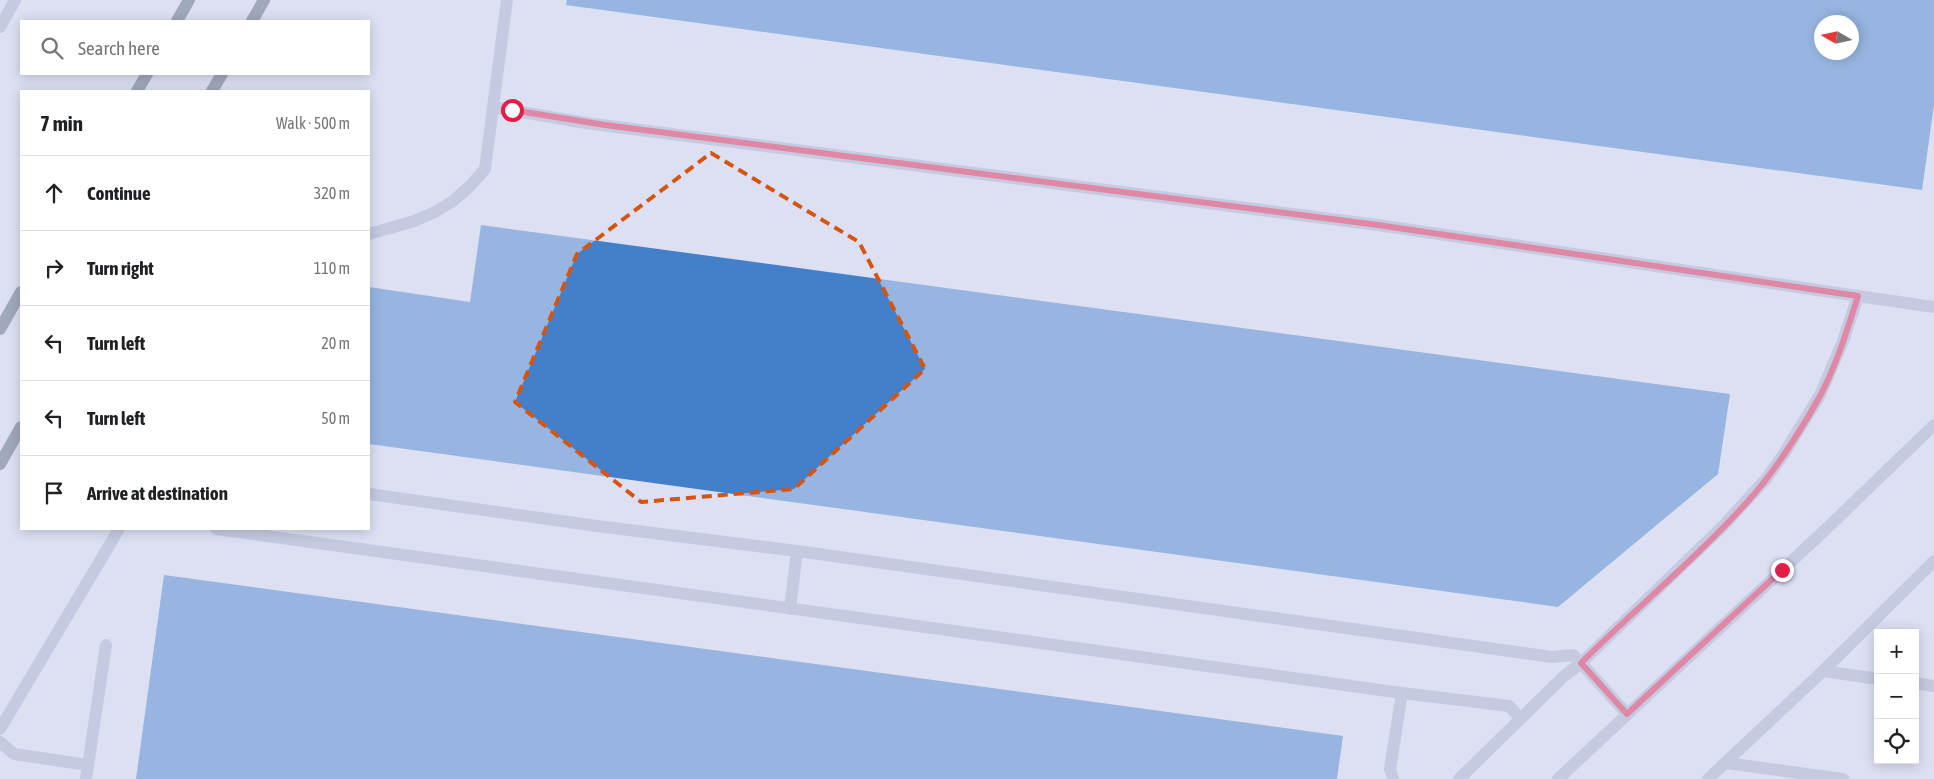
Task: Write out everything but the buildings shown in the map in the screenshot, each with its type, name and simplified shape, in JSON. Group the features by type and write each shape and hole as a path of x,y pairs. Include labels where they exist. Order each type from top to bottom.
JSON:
{"main road":[{"path":"178,20 189,0"},
{"path":"253,20 264,0"},
{"path":"138,90 146,75"},
{"path":"213,90 221,75"},
{"path":"0,329 20,294"},
{"path":"0,464 20,429"}],"lane":[{"path":"0,26 14,0"},
{"path":"370,234 414,221 435,212 453,201 485,169 507,0"},
{"path":"493,107 586,122 1378,225 1934,307"},
{"path":"1458,779 1563,677 1581,663 1724,526 1766,479 1820,395 1840,350 1858,296"},
{"path":"1558,779 1824,531 1934,425"},
{"path":"370,494 597,526 798,550 1552,658 1573,655 1627,714"},
{"path":"0,730 118,530"},
{"path":"223,530 1402,693 1509,706 1520,718"},
{"path":"790,609 798,550"},
{"path":"1708,779 1931,566"},
{"path":"86,779 106,645"},
{"path":"1823,671 1874,678"},
{"path":"1919,684 1934,686"},
{"path":"1393,779 1390,769 1402,693"},
{"path":"0,742 14,754 88,765"},
{"path":"1726,763 1843,779"}],"highlighted area":[{"path":"711,153 859,242 925,369 794,489 641,502 515,402 577,254"}],"route":[{"path":"512,110 605,125 1378,225 1858,296 1833,368 1820,395 1766,479 1724,526 1581,663 1627,714 1782,570"}]}
